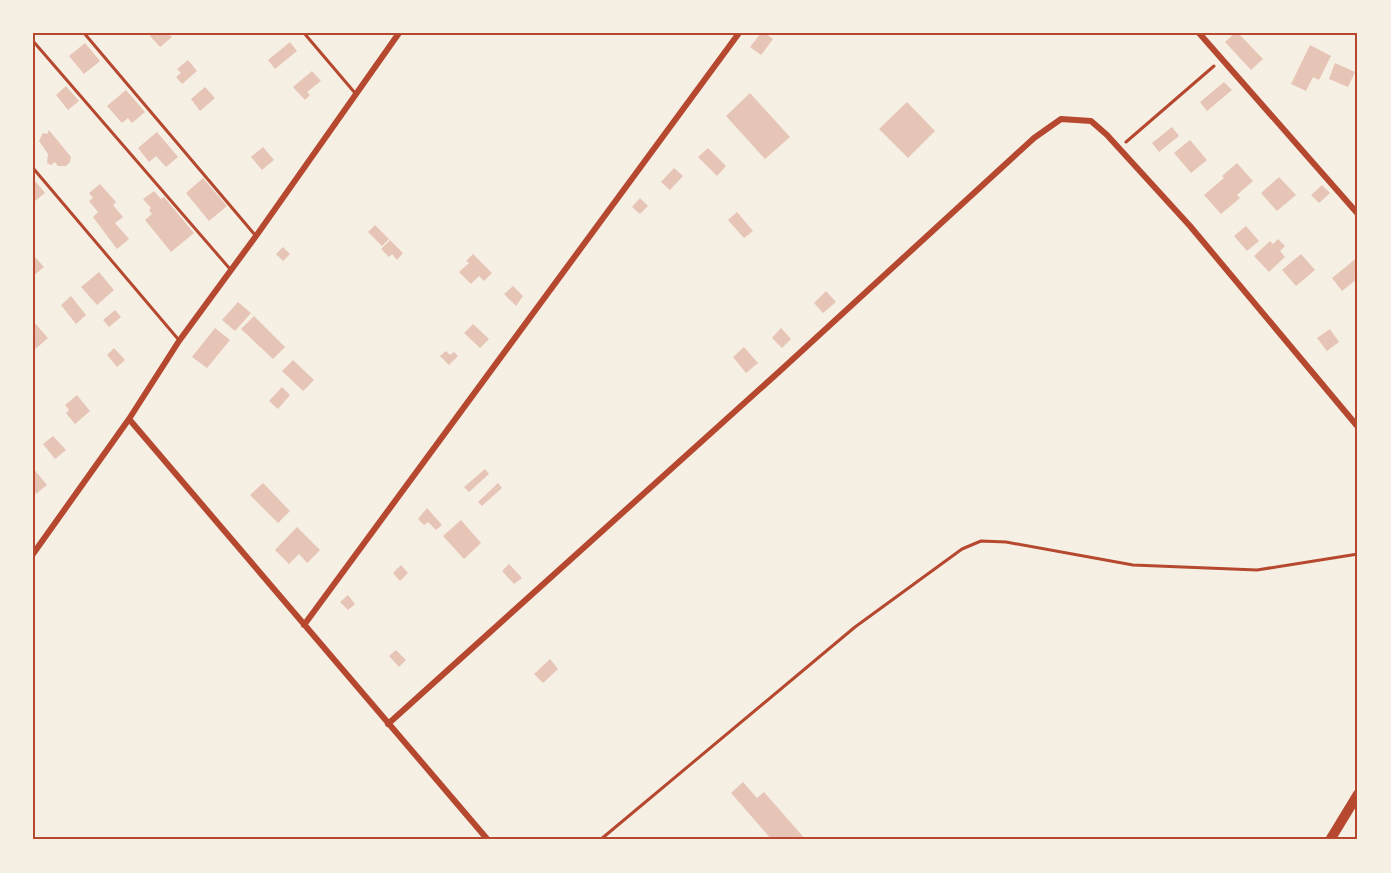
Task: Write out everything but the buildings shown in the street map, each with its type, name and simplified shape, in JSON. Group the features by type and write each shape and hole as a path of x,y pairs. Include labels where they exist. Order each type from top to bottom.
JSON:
{"main road":[{"path":"1330,840 1358,794"}],"street":[{"path":"33,554 129,419 179,341 399,33"},
{"path":"304,626 739,33"},
{"path":"1199,33 1358,214"},
{"path":"388,724 1034,138 1061,119 1091,121 1119,149 1190,226 1358,427"},
{"path":"129,419 488,840"}],"lane":[{"path":"84,33 256,236"},
{"path":"304,33 356,94"},
{"path":"33,41 231,271"},
{"path":"33,168 179,341"}],"path":[{"path":"1119,149 1222,59"},
{"path":"600,840 855,627 962,549 981,541 1006,542 1133,565 1181,568 1257,570 1358,554"}]}
